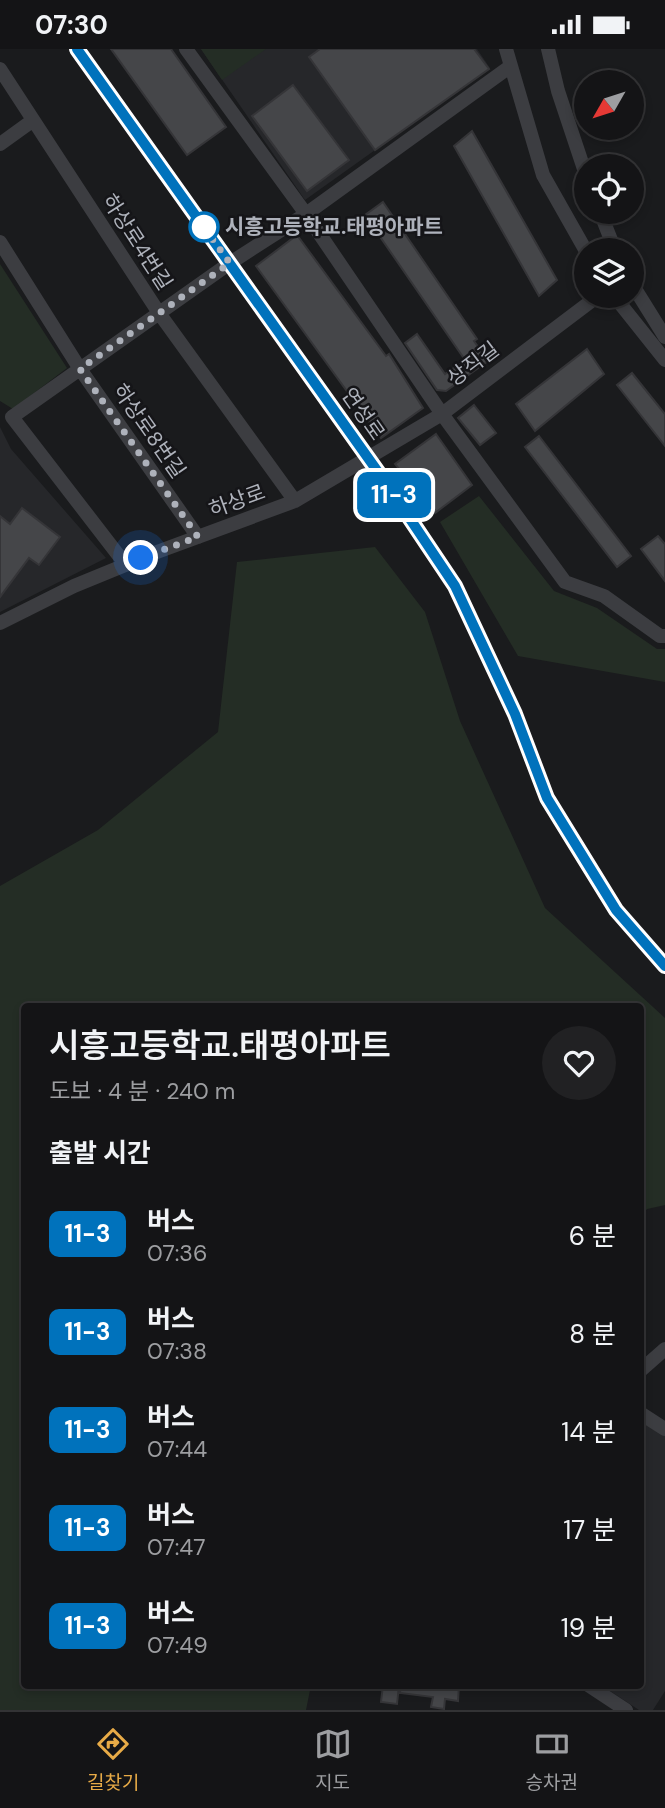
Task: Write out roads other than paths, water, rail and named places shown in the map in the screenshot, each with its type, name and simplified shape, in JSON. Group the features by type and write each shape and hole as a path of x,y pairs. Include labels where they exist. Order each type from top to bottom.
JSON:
{"street":[{"name":"연성로","path":"77,49 455,586 515,714 547,798 616,910 665,966"},
{"path":"186,49 306,214 442,414 565,582 604,596 660,636 665,636"},
{"path":"506,49 543,175 579,238"},
{"path":"548,49 558,91 579,154"},
{"path":"126,565 6,414 80,369 230,263 306,214 511,66"},
{"name":"하상로4번길","path":"0,69 159,313 295,501"},
{"path":"0,144 32,121"},
{"name":"하상로8번길","path":"0,242 80,369 198,537"},
{"path":"644,303 665,337"},
{"name":"상직길","path":"366,457 442,414 582,308"},
{"path":"624,308 665,360"},
{"name":"하상로","path":"0,623 74,586 295,501 366,457"},
{"path":"644,1367 665,1349"},
{"path":"644,1416 665,1429"},
{"path":"593,1689 626,1710"}],"place":[{"name":"시흥고등학교.태평아파트","path":"204,227"}]}
